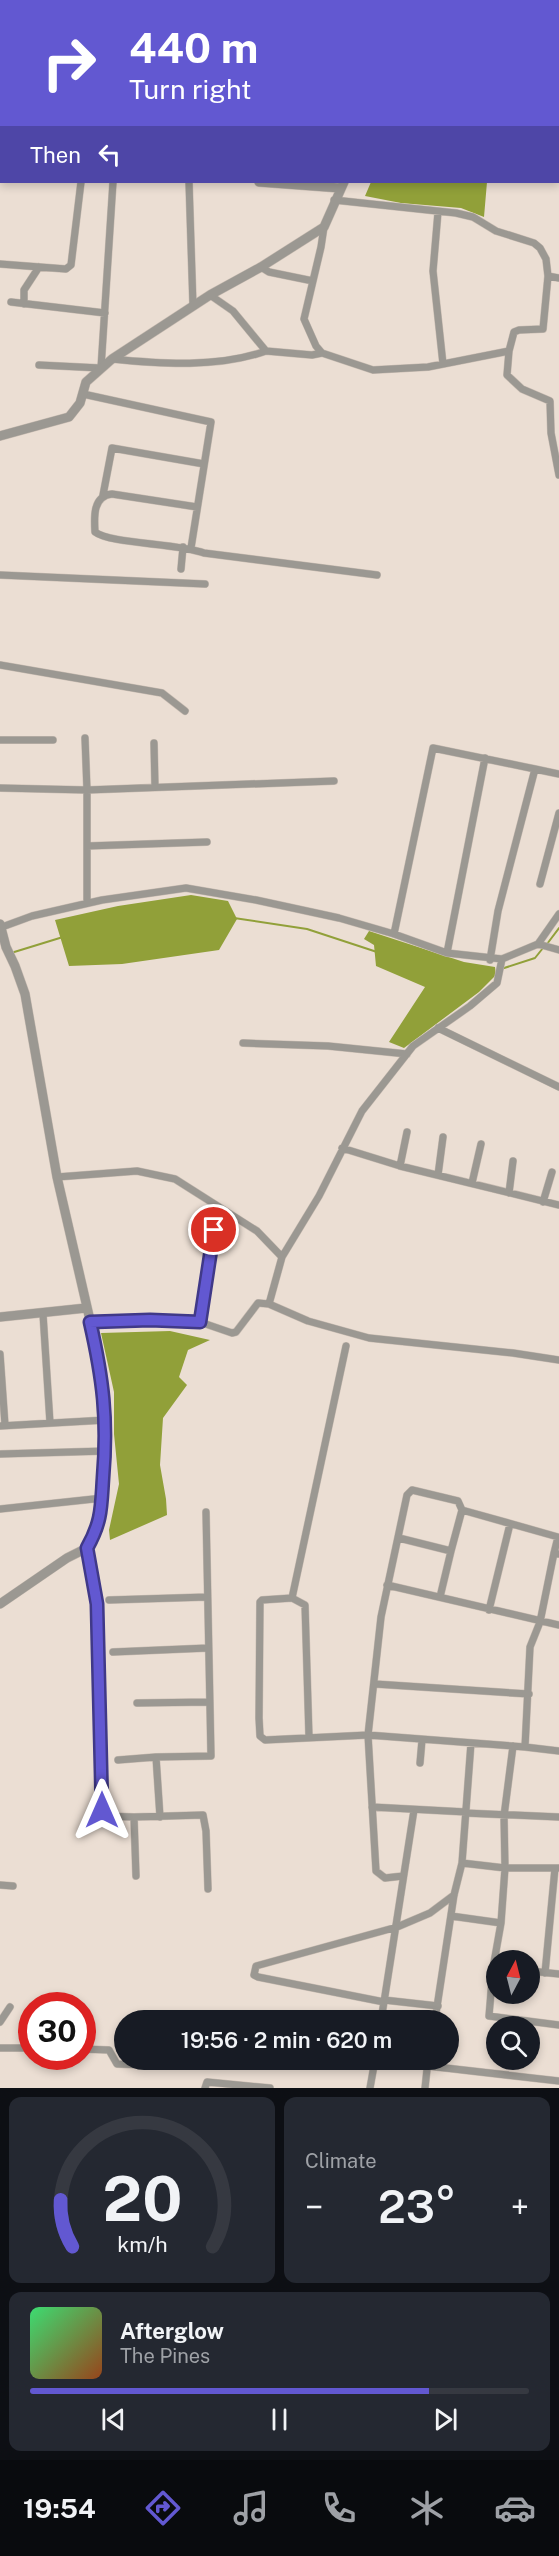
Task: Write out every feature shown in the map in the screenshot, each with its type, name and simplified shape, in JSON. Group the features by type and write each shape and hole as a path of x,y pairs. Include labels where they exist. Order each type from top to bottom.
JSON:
{"street":[{"path":"0,264 66,269 71,265 81,183"},
{"path":"101,368 113,183"},
{"path":"189,183 193,306"},
{"path":"292,183 342,185 324,227 304,319 311,337 322,353"},
{"path":"334,200 472,217 496,231 534,243 540,248 546,259 548,276 543,329 514,332 509,351 507,375 522,389 550,401 551,434 559,475"},
{"path":"438,212 433,271 442,364"},
{"path":"0,436 69,417 80,403 86,382 112,359 210,295 261,267 324,227"},
{"path":"24,304 24,290 39,267"},
{"path":"261,267 269,272 313,281"},
{"path":"548,276 559,278"},
{"path":"210,295 233,311 266,351"},
{"path":"11,302 105,313"},
{"path":"112,359 154,363 198,362 246,358 266,351 312,355 322,353 373,370 428,367 509,351"},
{"path":"39,365 101,368"},
{"path":"83,394 211,422 191,548"},
{"path":"204,464 112,448 103,495 99,498 96,532 99,535 191,548 204,553 377,575"},
{"path":"103,495 112,494 197,507"},
{"path":"181,569 183,547"},
{"path":"0,575 205,584"},
{"path":"0,665 162,693 185,711"},
{"path":"85,738 87,903"},
{"path":"0,740 52,740"},
{"path":"154,743 155,787"},
{"path":"394,934 433,748 559,774"},
{"path":"447,953 484,758"},
{"path":"490,960 498,911 535,769"},
{"path":"0,788 87,790 334,781"},
{"path":"540,884 559,813"},
{"path":"87,846 207,842"},
{"path":"0,1604 67,1558 87,1548 98,1528 103,1498 106,1451 102,1372 57,1177 25,994 6,947 1,925 87,903 186,888 267,902 394,934 447,953 490,960 501,966"},
{"path":"501,966 543,945 559,914"},
{"path":"543,945 559,950"},
{"path":"269,1304 282,1257 319,1196 362,1111 413,1046 470,1006 498,983 501,966"},
{"path":"438,1028 559,1087"},
{"path":"243,1043 328,1046 407,1054"},
{"path":"400,1166 407,1132"},
{"path":"438,1175 443,1137"},
{"path":"472,1183 481,1144"},
{"path":"342,1148 400,1166 559,1205"},
{"path":"509,1193 513,1161"},
{"path":"57,1177 137,1171 175,1179 257,1231 282,1257"},
{"path":"543,1202 552,1172"},
{"path":"200,1322 218,1208"},
{"path":"90,1322 150,1320 200,1322 236,1332 258,1303 269,1304 308,1321 369,1338 559,1360"},
{"path":"0,1317 86,1308"},
{"path":"43,1314 50,1423"},
{"path":"292,1598 346,1346"},
{"path":"0,1354 3,1426 106,1420"},
{"path":"0,1454 106,1451"},
{"path":"403,1876 385,1878 376,1871 368,1735 387,1585 407,1495 412,1490 458,1501 462,1510 440,1598"},
{"path":"0,1509 103,1498"},
{"path":"462,1510 510,1524 558,1533 557,1553 540,1622 530,1647 525,1747"},
{"path":"118,1760 156,1756 211,1756 206,1512"},
{"path":"489,1610 510,1524"},
{"path":"399,1538 451,1551"},
{"path":"87,1548 97,1604 103,1816 134,1818 203,1815 206,1831 207,1889"},
{"path":"387,1585 559,1625"},
{"path":"109,1600 207,1597"},
{"path":"309,1737 305,1605 292,1598 262,1600 260,1602 260,1736 265,1740 368,1735 559,1751"},
{"path":"113,1652 208,1648"},
{"path":"375,1684 529,1694"},
{"path":"137,1703 209,1702"},
{"path":"420,1763 422,1740"},
{"path":"437,2010 454,1895 462,1863 471,1743"},
{"path":"497,1950 506,1868 504,1816 513,1746"},
{"path":"156,1756 160,1817"},
{"path":"372,1807 504,1816 559,1817"},
{"path":"383,2010 414,1810"},
{"path":"134,1818 136,1876"},
{"path":"462,1863 506,1868 557,1868 545,1973"},
{"path":"0,1886 13,1886"},
{"path":"438,2006 384,2001 258,1977 254,1975 254,1970 256,1966 397,1927 430,1913 454,1895"},
{"path":"451,1917 501,1923"},
{"path":"540,1972 559,1974"},
{"path":"490,2004 489,2016 559,2025"},
{"path":"0,2022 10,2007"},
{"path":"0,2048 18,2048"},
{"path":"96,2050 109,2050 114,2059"},
{"path":"459,2066 559,2081"},
{"path":"370,2088 373,2070"},
{"path":"425,2088 427,2070"},
{"path":"205,2088 207,2082 270,2088"}],"shaded area":[{"path":"371,183 487,183 484,217 461,208 401,203 365,196"},
{"path":"191,895 228,901 237,919 219,950 122,964 69,966 55,920 118,906"},
{"path":"369,931 464,962 495,967 496,975 479,992 404,1048 389,1042 425,987 376,966 374,945 364,939"},
{"path":"170,1331 210,1340 188,1350 179,1377 187,1385 163,1418 160,1465 167,1515 110,1540 109,1530 119,1484 114,1434 114,1392 101,1333"}],"waterway":[{"path":"234,918 307,929 377,952"},
{"path":"547,944 559,928"},
{"path":"11,953 63,937"},
{"path":"501,969 535,958 543,948"}],"route":[{"path":"102,1810 97,1604 87,1548 98,1528 103,1498 106,1420 102,1372 90,1322 150,1320 200,1322 214,1230"}]}
